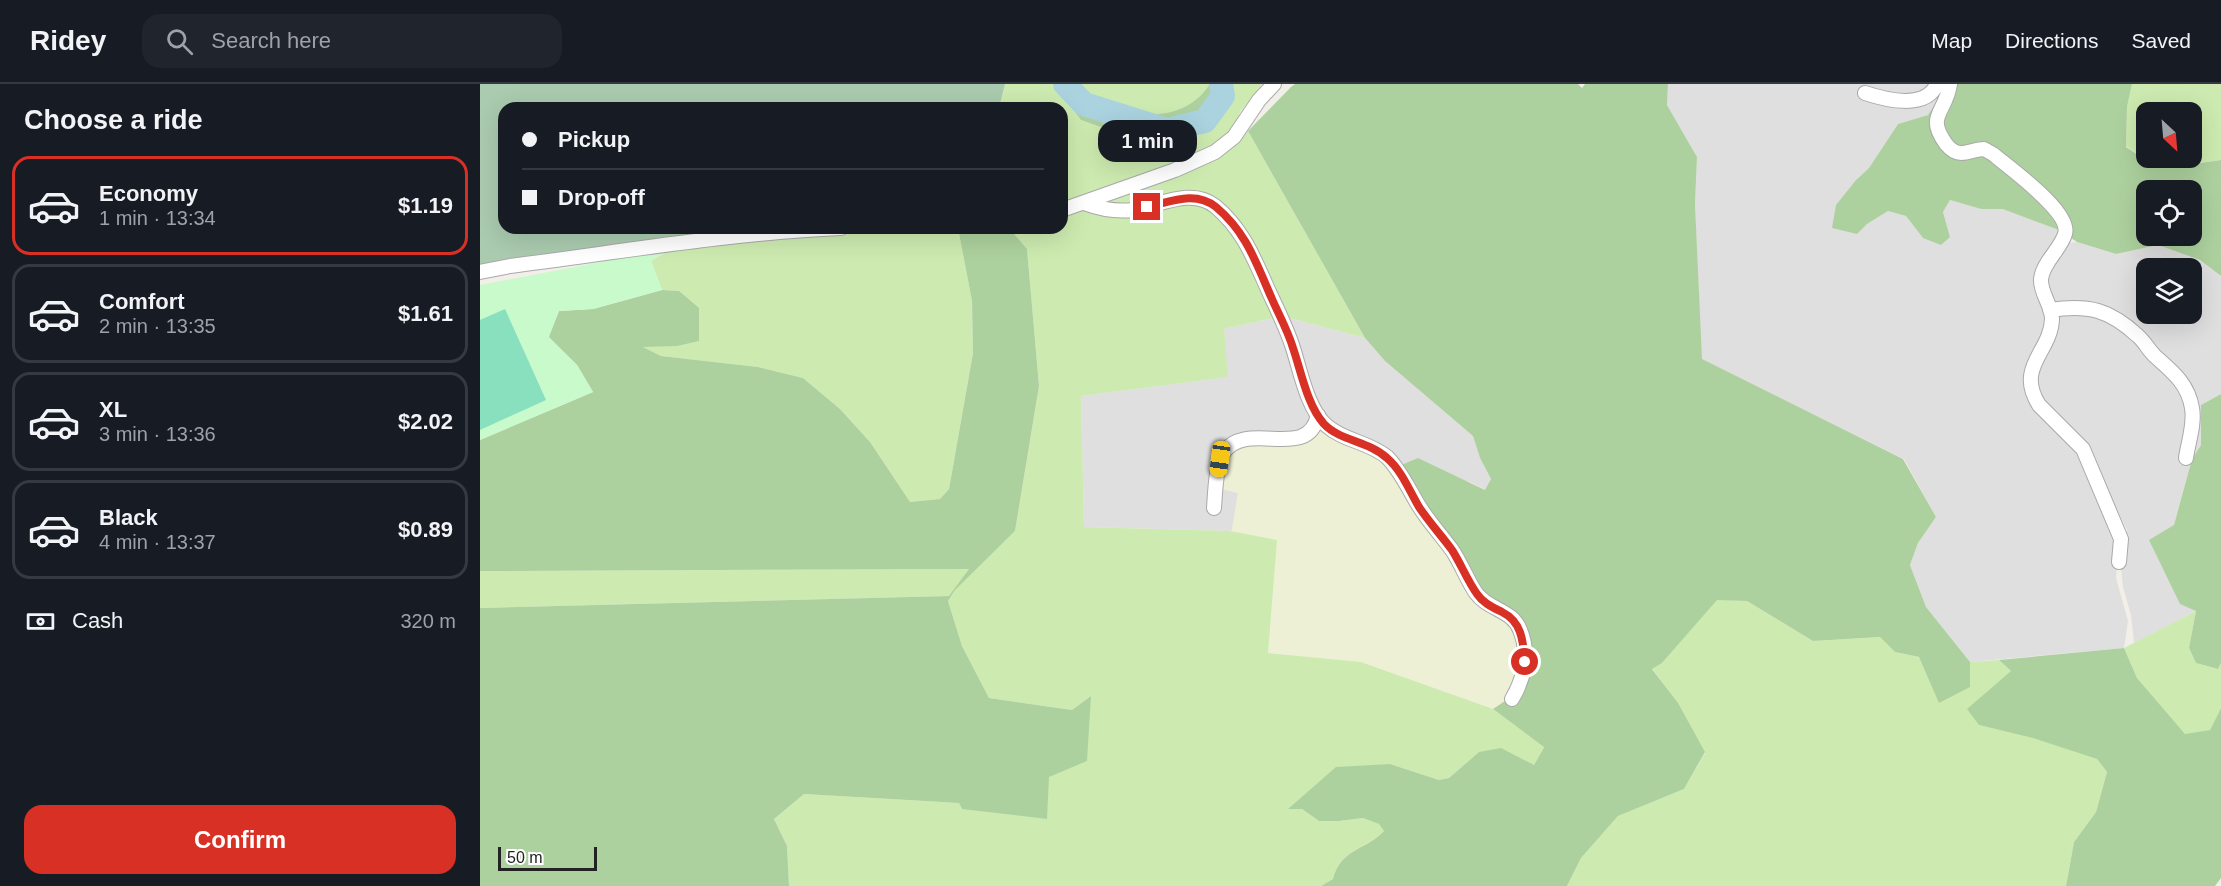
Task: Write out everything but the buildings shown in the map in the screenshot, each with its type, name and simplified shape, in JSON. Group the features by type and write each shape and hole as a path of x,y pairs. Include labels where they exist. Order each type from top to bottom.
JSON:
{"street":[{"path":"1068,208 1175,170 1215,153 1234,137 1259,100 1274,84"},
{"path":"1865,93 1882,99 1916,100 1929,95 1936,84"},
{"path":"1950,84 1949,94 1935,125 1950,149 1960,153 1984,149 1993,154 2053,205 2064,222 2064,236 2042,276 2042,290 2052,316 2050,330 2032,367 2030,378 2034,397 2050,417 2083,449 2121,539 2119,562"},
{"path":"1084,203 1101,210 1132,210 1195,197 1214,206 1234,225 1249,246 1290,340 1302,380 1318,416 1334,432 1370,446 1389,460 1426,516 1453,551 1477,594 1483,601 1511,617 1516,623 1523,640 1525,662 1520,686 1512,699"},
{"path":"480,272 510,266 769,234"},
{"path":"2050,310 2079,306 2108,314 2138,336 2155,356 2177,375 2190,397 2193,414 2186,458"},
{"path":"1214,508 1220,459 1227,449 1252,438 1297,439 1313,429 1318,416"}],"shaded area":[{"path":"1668,84 1948,84 1928,115 1898,124 1869,168 1856,180 1857,234 1867,224 1888,211 1906,216 1923,238 1950,237 1943,212 1950,200 1981,209 2003,208 2059,230 2042,263 2049,321 2025,377 2077,445 2096,479 2118,551 2116,578 2128,621 2124,648 1970,662 1926,607 1910,565 1918,543 1936,517 1904,459 1701,359 1695,204 1697,157 1667,105"},
{"path":"2077,242 2116,254 2161,246 2194,258 2136,258 2136,324 2202,324 2202,262 2221,276 2221,394 2201,405 2201,445 2192,459 2174,525 2196,611 2134,643 2131,615 2123,587 2121,568 2127,530 2081,437 2037,393 2036,380 2042,359 2053,335 2047,281 2067,243"},
{"path":"1282,316 1365,338 1385,361 1473,436 1480,458 1491,479 1486,490 1470,482 1399,466 1218,488 1238,493 1232,531 1084,527 1081,396 1227,377 1224,329"}],"green space":[{"path":"480,84 1005,84 1000,102 498,102 498,234 700,234 480,266"},
{"path":"1005,84 1054,84 1068,102 1000,102"},
{"path":"1054,84 1076,84 1084,101 1127,112 1157,114 1185,107 1200,97 1210,84 1225,84 1224,107 1192,129 1117,133 1081,120"},
{"path":"1076,84 1210,84 1198,99 1185,107 1172,112 1142,114 1084,101"},
{"path":"1225,84 1262,84 1240,112 1237,121 1216,146 1089,197 1068,200 1068,103 1081,120 1116,133 1192,129 1224,107"},
{"path":"1295,84 1578,84 1582,88 1585,84 1668,84 1667,105 1697,157 1695,204 1702,359 1903,459 1936,517 1918,543 1910,565 1926,607 1970,662 1970,687 1939,703 1919,657 1895,652 1880,637 1813,641 1747,601 1717,600 1662,663 1652,669 1678,703 1705,752 1684,789 1618,816 1581,858 1567,886 1321,886 1333,879 1342,861 1348,855 1377,838 1384,831 1379,824 1363,818 1319,821 1302,809 1288,809 1336,767 1390,764 1439,780 1449,778 1479,752 1501,748 1534,765 1544,747 1493,709 1505,701 1524,663 1517,618 1481,598 1399,466 1418,458 1485,490 1491,479 1480,458 1473,436 1385,361 1365,338 1248,131"},
{"path":"1948,84 2132,84 2127,107 2126,147 2136,154 2136,168 2202,168 2202,163 2221,160 2221,276 2202,262 2202,258 2194,258 2161,246 2202,246 2202,180 2136,180 2136,246 2153,246 2116,254 2077,242 2059,230 2003,209 1981,209 1950,200 1943,212 1950,237 1941,245 1923,238 1906,216 1888,211 1867,224 1857,234 1832,228 1836,205 1869,168 1898,124 1928,115"},
{"path":"2132,84 2221,84 2221,160 2202,163 2202,102 2136,102 2136,153 2126,146 2127,107"},
{"path":"1248,131 1365,338 1282,316 1224,329 1228,377 1081,396 1084,527 1230,531 1277,540 1268,653 1361,662 1493,709 1544,746 1534,765 1479,752 1449,778 1439,780 1390,764 1302,809 1319,821 1363,818 1380,824 1384,831 1347,855 1333,879 1321,886 789,886 787,846 774,819 804,794 959,803 962,809 1048,777 1091,696 1072,710 989,698 962,646 948,601 954,591 949,596 480,608 480,571 969,569 955,589 1015,531 1039,386 1027,249 1014,234 1068,234 1068,214 1147,186 1223,153"},
{"path":"959,234 972,301 973,353 949,489 940,499 910,502 870,442 840,409 803,378 758,367 661,356 641,346 677,346 679,291 662,290 651,261 673,248 825,235"},
{"path":"959,234 1014,234 1027,249 1039,386 1015,531 955,590 948,601 962,646 989,698 1072,710 1091,696 1087,761 1049,777 1047,819 962,809 959,803 804,794 774,819 787,846 789,886 480,886 480,608 949,596 969,569 480,571 480,440 593,392 577,365 548,337 559,311 593,309 662,290 679,291 699,308 699,341 677,346 643,347 661,356 758,367 803,378 840,409 870,442 910,502 940,499 949,489 973,353 972,301"},
{"path":"673,248 651,261 662,290 593,309 559,311 549,337 577,365 593,392 480,440 480,285"},
{"path":"505,309 546,400 480,430 480,320"},
{"path":"2221,394 2221,663 2218,669 2196,663 2189,648 2196,611 2180,604 2149,540 2174,525 2192,459 2201,445 2201,405"},
{"path":"1323,417 1340,431 1378,448 1517,618 1524,663 1505,701 1493,709 1361,662 1268,653 1277,541 1230,531 1238,493 1218,488 1223,461 1234,447 1301,439"},
{"path":"1717,599 1747,601 1813,641 1880,637 1895,652 1918,657 1970,687 1970,662 1999,660 2011,671 1979,725 2033,737 2097,759 2107,772 2096,812 2074,842 2066,886 1567,886 1581,858 1618,816 1684,789 1705,753 1678,704 1652,668 1662,663"},
{"path":"2196,611 2189,648 2196,663 2218,669 2221,663 2221,708 2210,730 2185,735 2137,678 2124,648"},
{"path":"2124,648 2137,678 2185,734 2210,730 2221,708 2221,878 2215,886 2066,886 2074,842 2096,812 2107,772 2097,759 2033,738 1979,725 1967,709 2011,671 1999,660"}],"waterway":[{"path":"1065,84 1084,104 1167,130 1205,121 1223,96 1221,84"}],"route":[{"path":"1147,207 1195,197 1214,206 1234,225 1249,246 1290,340 1302,380 1318,416 1334,432 1370,446 1389,460 1426,516 1453,551 1477,594 1492,608 1511,617 1516,623 1523,640 1525,662"}]}
